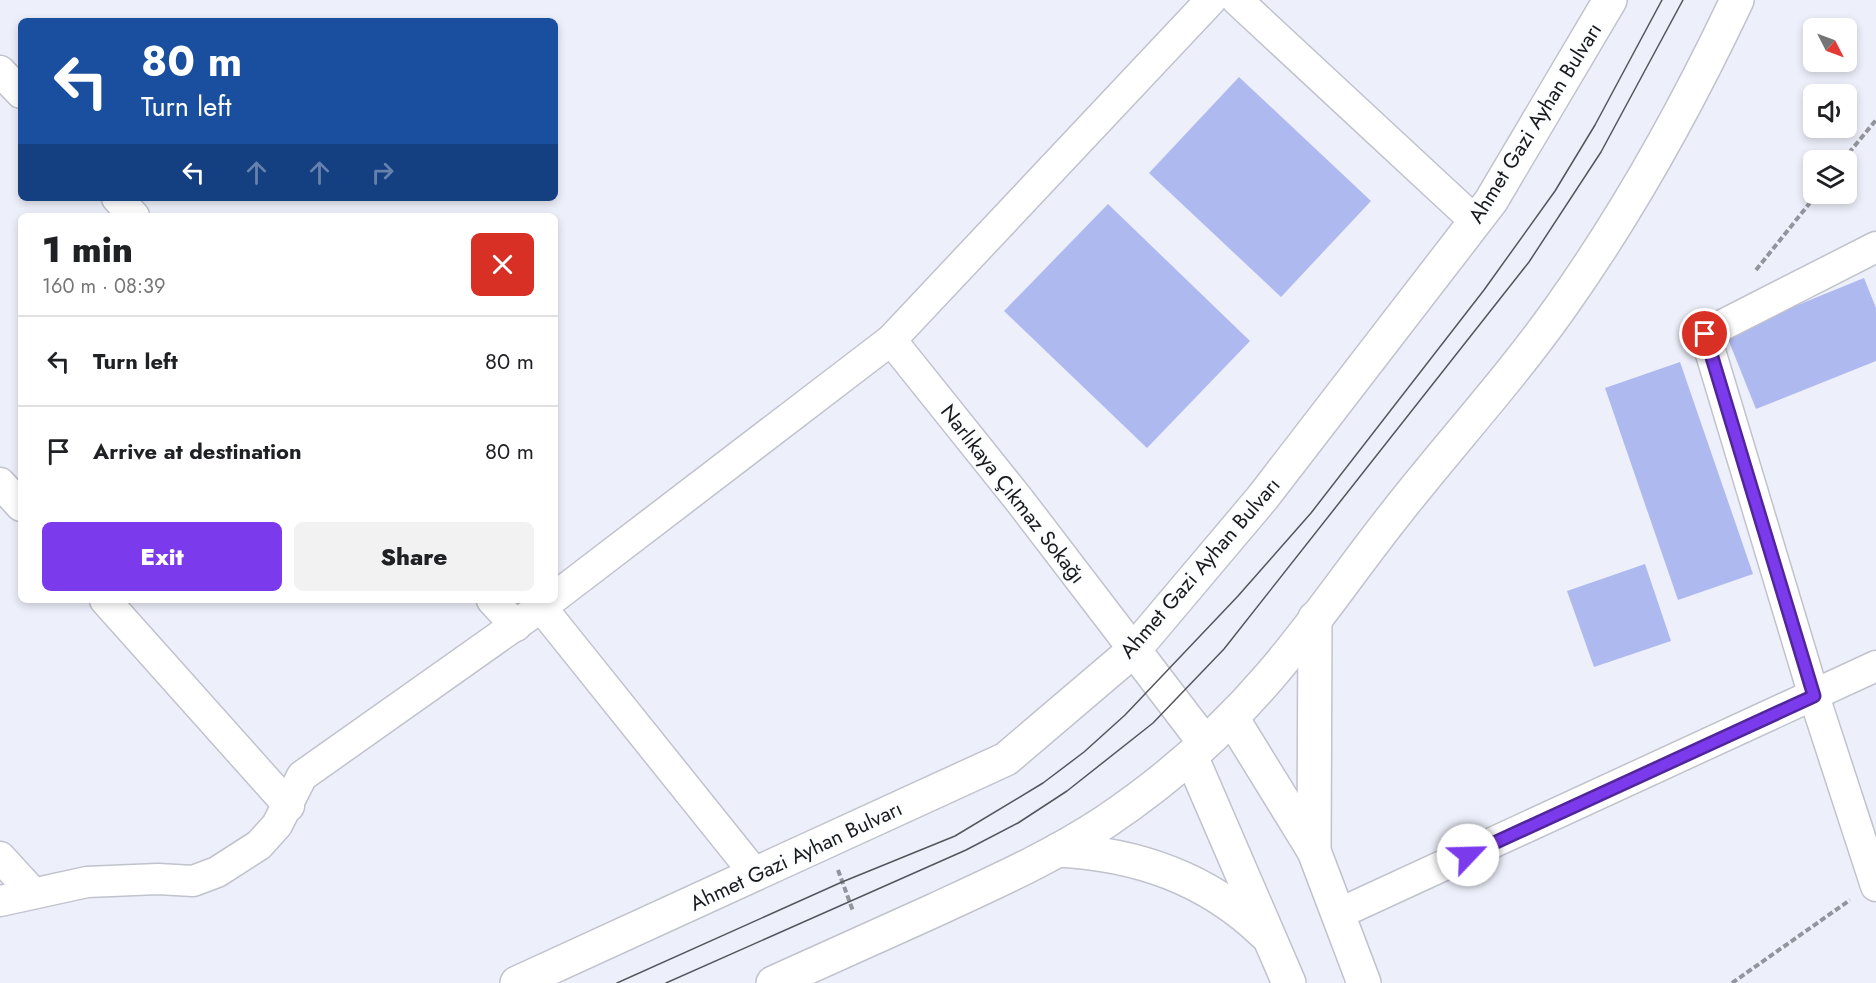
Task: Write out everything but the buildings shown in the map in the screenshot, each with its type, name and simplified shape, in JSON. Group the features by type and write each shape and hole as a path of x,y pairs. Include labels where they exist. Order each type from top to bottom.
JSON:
{"main road":[{"name":"Ahmet Gazi Ayhan Bulvarı","path":"517,983 1005,759 1134,650 1263,496 1491,201 1611,0"},
{"path":"773,983 1010,876 1058,850 1104,822 1198,749 1232,718 1270,676 1419,484 1515,368 1560,308 1610,234 1656,158 1699,80 1737,0"},
{"path":"1314,851 1316,618"},
{"path":"1134,650 1198,749 1289,983"},
{"path":"1232,718 1314,851 1364,983"},
{"path":"1058,850 1119,856 1178,874 1229,904 1273,943"}],"street":[{"path":"558,594 891,340 1211,0"},
{"path":"1237,0 1476,221"},
{"path":"0,71 18,90"},
{"path":"120,201 131,213"},
{"path":"1875,884 1814,696 1705,334 1876,247"},
{"name":"Narlıkaya Çıkmaz Sokağı","path":"891,340 1020,501 1134,650"},
{"path":"0,483 18,503"},
{"path":"108,603 289,806"},
{"path":"495,603 516,626"},
{"path":"0,902 33,893 111,880 193,881 239,860 277,825 289,806 302,776 546,603"},
{"path":"551,603 756,875"},
{"path":"1338,914 1876,666"},
{"path":"0,857 33,893"}],"path":[{"path":"1851,150 1876,120"},
{"path":"1750,278 1809,204"},
{"path":"828,842 864,942"},
{"path":"1732,983 1875,884"}],"tram line":[{"path":"617,983 842,882 955,836 1043,783 1084,752 1125,715 1238,596 1311,513 1484,290 1555,191 1595,125 1662,0"},
{"path":"666,983 966,850 1018,823 1067,791 1153,723 1224,649 1529,262 1601,152 1683,0"}],"route":[{"path":"1468,855 1814,696 1705,334"}]}
